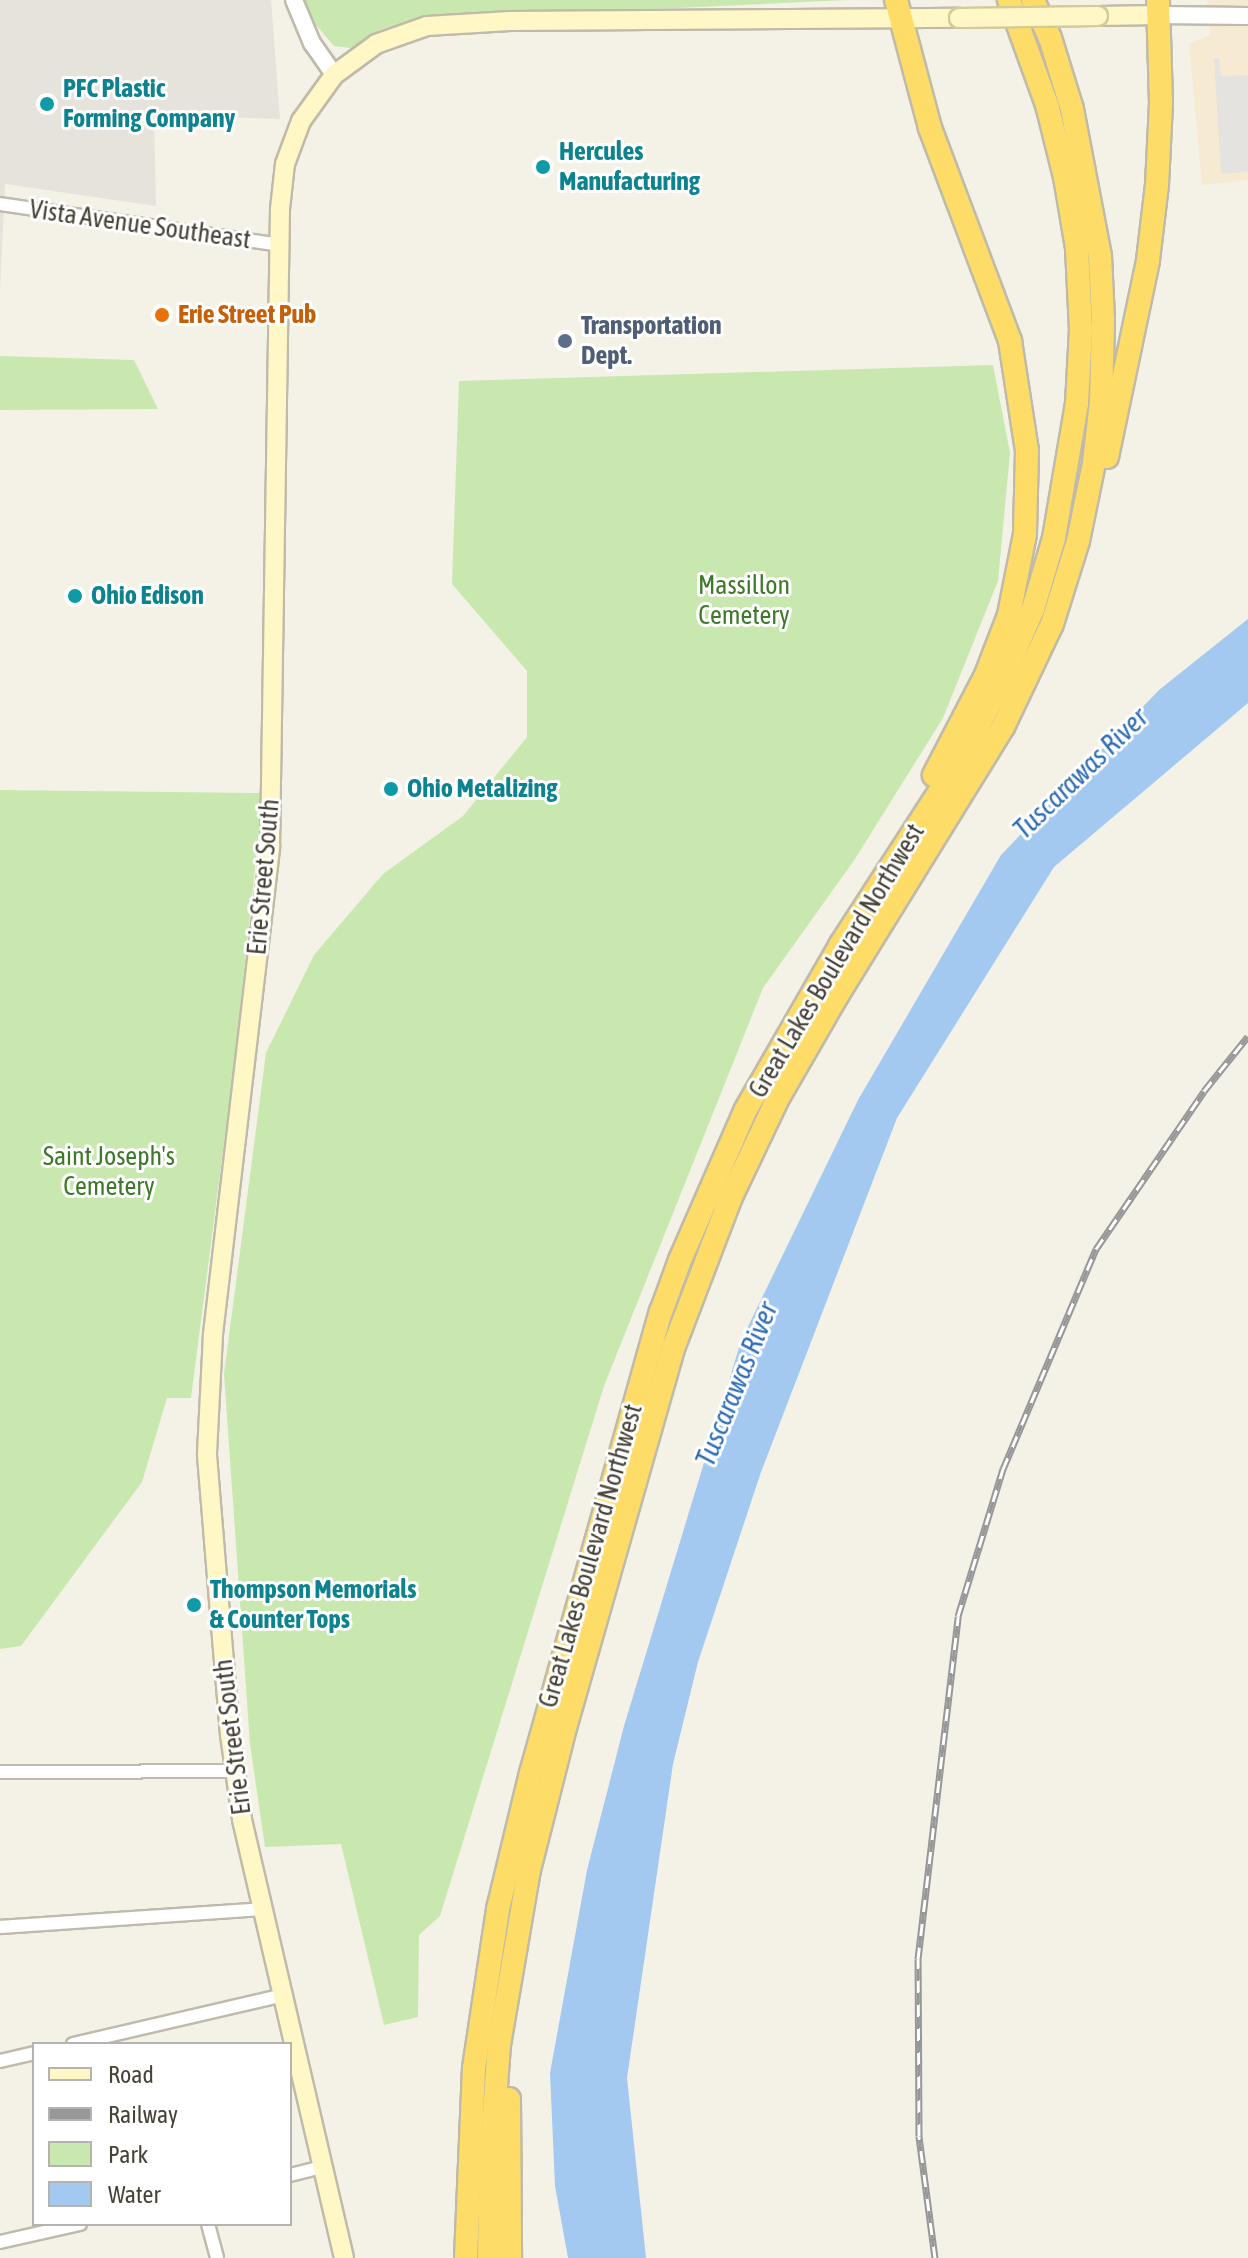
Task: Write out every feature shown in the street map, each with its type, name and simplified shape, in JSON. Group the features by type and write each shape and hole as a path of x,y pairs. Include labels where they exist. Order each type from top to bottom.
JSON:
{"highway":[{"name":"Great Lakes Boulevard Northwest","path":"466,2258 474,2068 498,1909 535,1758 648,1355 680,1260 745,1111 808,999 962,757 1019,643 1051,551 1075,431 1081,330 1072,213 1047,105 1009,0"},
{"name":"Great Lakes Boulevard Northwest","path":"489,2258 491,2156 499,2045 529,1870 655,1408 709,1250 753,1148 805,1050 1003,727 1052,624 1078,541 1094,463 1101,402 1103,319 1095,218 1072,109 1050,38 1033,0"},
{"path":"965,793 1011,730 1042,673 1068,604 1094,515 1148,260 1160,116 1159,8"},
{"path":"872,898 886,862 965,720 997,650 1018,579 1027,506 1025,423 1010,341 930,128 898,9"},
{"path":"510,2258 508,2118 515,2028 529,1923 529,1870"}],"main road":[{"name":"Erie Street South","path":"344,2258 234,1771 207,1426 213,1334 270,846 282,181 294,137 310,105 334,75 361,54 393,36 445,23 898,9 959,18 1098,16 1159,8"}],"street":[{"path":"294,0 312,43 334,75"},
{"path":"1159,8 1248,16"},
{"name":"Vista Avenue Southeast","path":"0,204 280,245"},
{"path":"0,1772 234,1771"},
{"path":"0,1927 263,1909"},
{"path":"82,2042 283,1995"},
{"path":"0,2061 32,2053"},
{"path":"292,2175 323,2167"},
{"path":"0,2242 71,2226"},
{"path":"209,2226 217,2258"}],"shaded area":[{"path":"0,0 271,0 280,119 154,115 156,206 5,184 0,291"},
{"path":"1207,0 1248,0 1248,180 1202,185 1189,43 1210,35"},
{"path":"1214,58 1219,58 1221,76 1248,75 1248,172 1221,174"}],"green space":[{"path":"305,0 847,0 591,12 457,13 411,20 380,30 351,48 334,46 309,17"},
{"path":"0,356 134,360 158,409 0,410"},
{"name":"Massillon Cemetery","path":"993,365 1010,453 998,581 943,718 855,859 763,988 604,1386 440,1916 419,1935 418,2017 384,2025 341,1844 265,1847 250,1744 224,1374 266,1053 314,955 383,874 463,816 527,737 527,671 452,584 459,381"},
{"name":"Saint Joseph's Cemetery","path":"0,790 263,793 235,1058 191,1398 167,1398 142,1482 21,1646 0,1649"}],"water":[{"name":"Tuscarawas River","path":"1248,619 1248,703 1054,867 897,1118 761,1472 698,1662 673,1764 627,2078 646,2258 568,2258 555,2186 550,2073 587,1870 624,1726 741,1341 858,1100 1001,855 1159,690"}],"railway":[{"path":"935,2258 919,2136 918,1959 958,1616 1003,1469 1096,1249 1204,1091 1248,1036"}],"place":[{"name":"PFC Plastic Forming Company","path":"47,104"},
{"name":"Hercules Manufacturing","path":"543,167"},
{"name":"Erie Street Pub","path":"162,315"},
{"name":"Transportation Dept.","path":"565,341"},
{"name":"Ohio Edison","path":"75,596"},
{"name":"Ohio Metalizing","path":"391,789"},
{"name":"Thompson Memorials & Counter Tops","path":"194,1605"}]}
